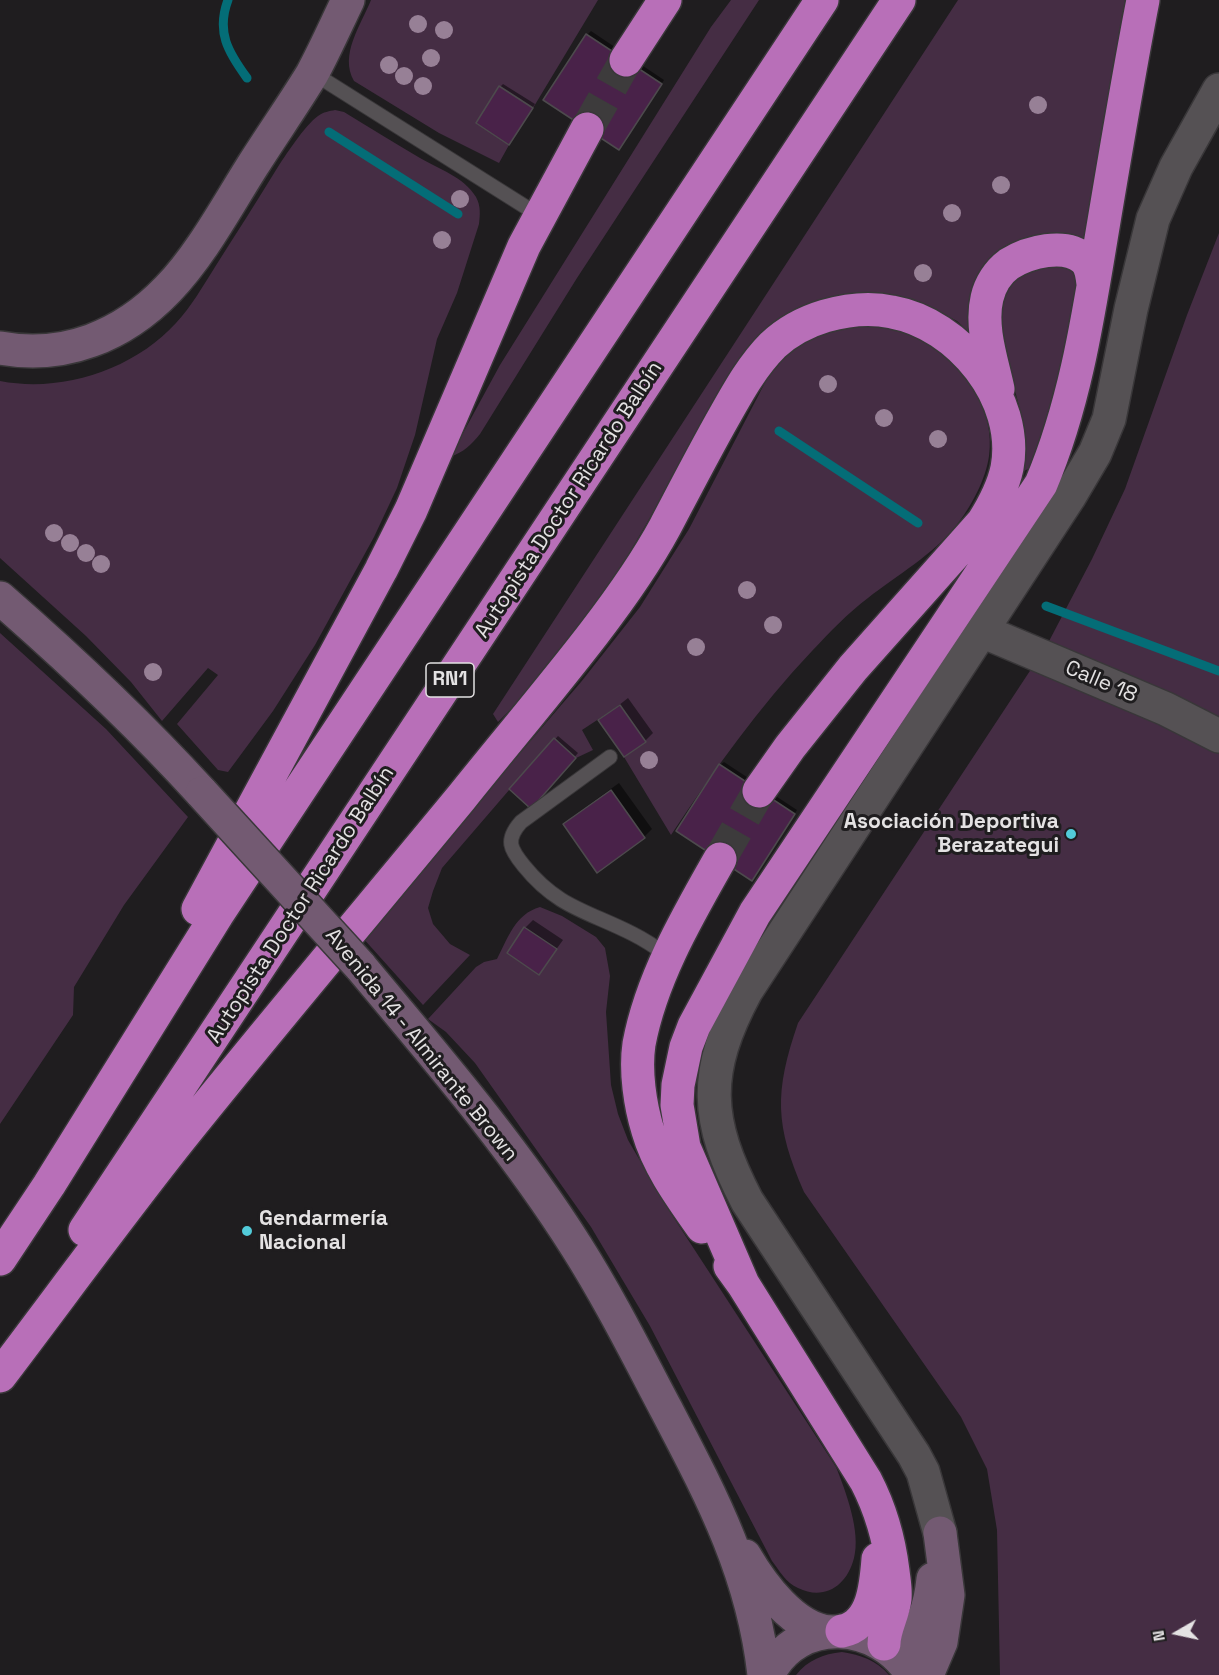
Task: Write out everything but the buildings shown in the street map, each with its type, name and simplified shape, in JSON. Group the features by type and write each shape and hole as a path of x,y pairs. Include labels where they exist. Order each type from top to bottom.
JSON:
{"highway":[{"path":"626,60 665,0"},
{"path":"0,1259 49,1185 217,915 822,0"},
{"name":"Autopista Doctor Ricardo Balbín","path":"0,1359 899,0"},
{"path":"744,1284 684,1147 677,1105 678,1085 686,1047 694,1026 755,913 1041,484 1056,449 1072,391 1094,284 1143,0"},
{"path":"49,1185 381,570 411,510 524,246 587,129"},
{"path":"759,791 790,747 853,668 983,522 993,506 1007,468 1008,445 986,327 986,300 994,280 1009,264 1018,260 1041,252 1067,251 1084,259 1091,271 1094,284"},
{"path":"0,1376 178,1142 526,719 598,628 645,560 744,383 771,348 798,326 833,314 852,310 873,310 891,311 912,317 947,337 963,352 988,382 998,400 1005,421"},
{"path":"720,859 669,956 651,1000 639,1046 638,1067 643,1112 648,1132 671,1180 744,1284 866,1481 885,1525 891,1550 895,1588 893,1612 885,1633 886,1646"},
{"path":"836,1632 854,1626 867,1612 877,1582 879,1556 866,1481"}],"main road":[{"path":"0,348 20,352 45,352 71,348 122,327 169,289 197,251 312,73 348,0"},
{"name":"Avenida 14 - Almirante Brown","path":"0,598 97,684 149,735 360,966 510,1150 576,1247 629,1339 701,1476 728,1533 748,1590 766,1675"},
{"name":"Avenida 14 - Almirante Brown","path":"728,1533 758,1575 800,1622 813,1629 870,1637 886,1646"},
{"path":"886,1646 902,1648 911,1643 927,1611 932,1592 940,1533"},
{"path":"927,1675 941,1642 948,1595 940,1533"},
{"path":"766,1675 782,1655 796,1644 813,1636 836,1632"},
{"path":"886,1646 902,1659 912,1675"}],"street":[{"path":"940,1533 923,1472 914,1455 747,1202 732,1172 717,1120 713,1101 713,1083 722,1047 746,991 1070,497 1095,453 1109,419 1126,331 1153,219 1176,167 1219,90"},
{"name":"Calle 18","path":"982,631 1166,709 1219,736"}],"lane":[{"path":"312,73 540,216"},
{"path":"610,757 521,822 515,829 510,844 514,854 548,892 575,909 643,939 669,956"}],"shaded area":[{"path":"371,0 598,0 533,108 499,86 476,123 509,145 499,163 439,133 354,81 350,71 350,51"},
{"path":"731,0 759,0 577,278 480,434 467,448 450,457 500,365 711,27"},
{"path":"958,0 1131,0 1089,246 1028,242 976,339 957,321 920,302 897,296 876,295 819,302 684,459 623,564 589,615 523,697 498,722 493,714"},
{"path":"335,110 344,112 465,184 478,200 479,224 457,293 437,339 415,435 397,488 374,537 315,645 273,711 228,772 218,770 177,724 218,675 208,668 162,721 131,682 86,636 0,558 0,381 48,384 95,374 139,354 159,339 192,303 301,133 320,115"},
{"name":"Asociación Deportiva Berazategui","path":"1219,233 1219,1675 1000,1675 997,1530 987,1469 961,1417 804,1192 787,1147 783,1128 781,1109 785,1070 798,1023 1047,645 1092,559 1125,489"},
{"path":"1069,261 1080,278 1059,398 1030,468 1022,472 1024,441 1021,414 1009,367 996,335 1007,276"},
{"path":"877,322 928,340 954,362 975,390 987,422 990,439 989,456 981,483 967,510 937,546 853,610 792,672 738,740 671,835 624,757 646,742 620,705 582,730 593,750 576,758 553,739 442,868 428,908 433,924 450,944 470,955 423,1005 362,937 581,682 640,607 689,529 770,373 784,355 825,327"},
{"path":"0,633 106,729 188,817 124,905 74,987 73,1015 0,1124"},
{"path":"540,907 562,916 596,937 605,948 610,976 606,1012 611,1085 618,1114 628,1140 670,1212 836,1467 854,1524 856,1548 851,1568 846,1576 840,1583 825,1592 808,1592 794,1586 786,1580 772,1561 650,1326 591,1227 475,1063 446,1032 428,1019 476,967 484,962 497,959 518,921 531,910"},
{"path":"842,1652 868,1659 889,1675 796,1675 816,1659"}],"waterway":[{"path":"228,0 223,22 226,41 234,59 247,78"},
{"path":"329,132 458,214"},
{"path":"779,431 918,523"},
{"path":"1046,606 1219,671"}],"tunnel":[{"path":"587,129 626,60"},
{"path":"720,859 759,791"}],"place":[{"name":"Asociación Deportiva Berazategui","path":"1071,834"},
{"name":"Gendarmería Nacional","path":"247,1231"}]}
